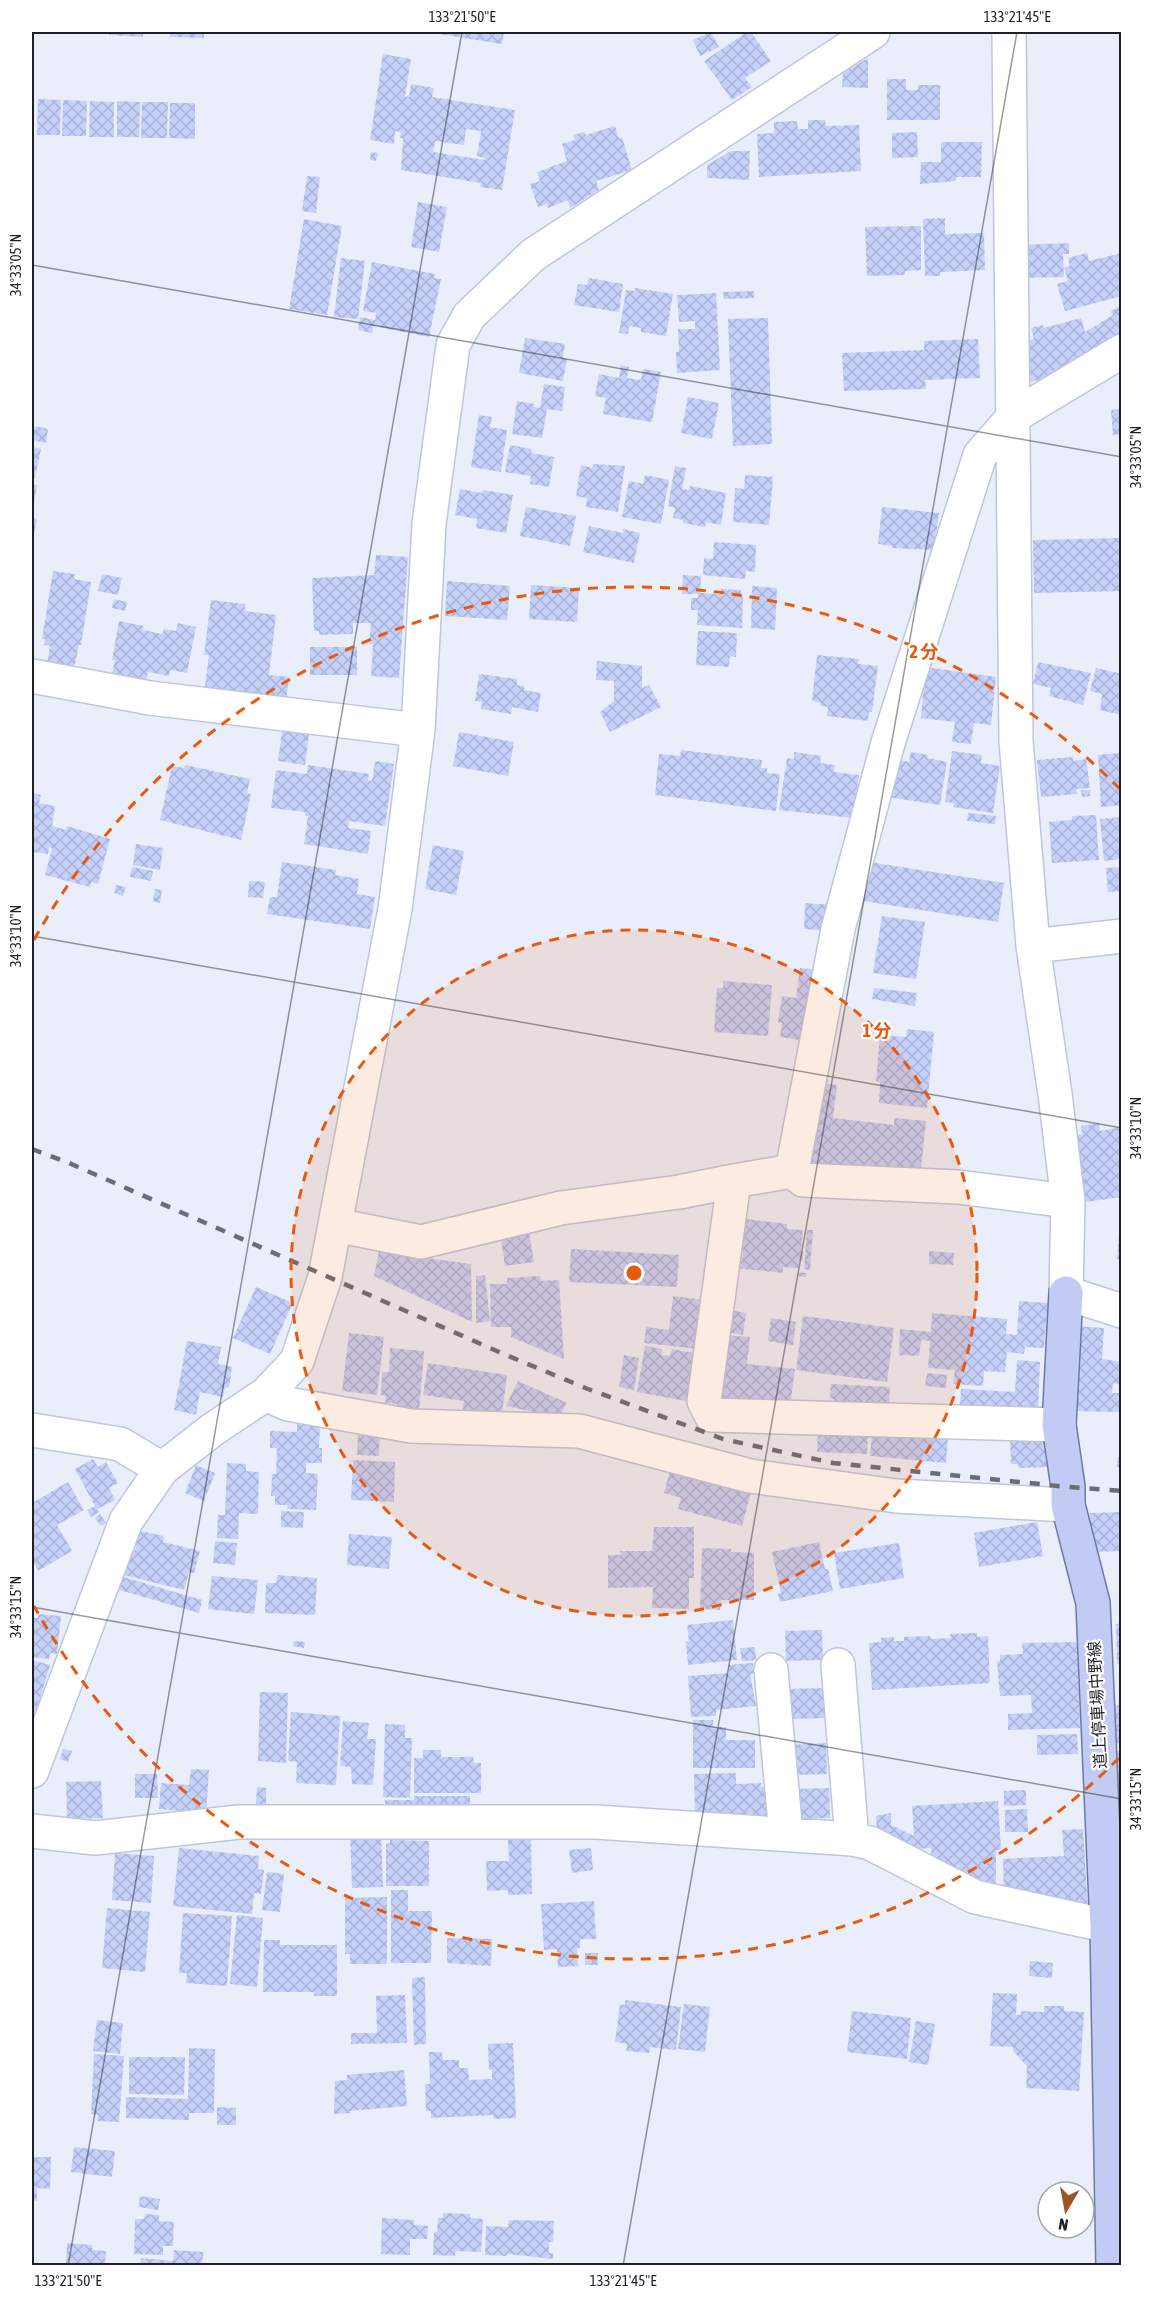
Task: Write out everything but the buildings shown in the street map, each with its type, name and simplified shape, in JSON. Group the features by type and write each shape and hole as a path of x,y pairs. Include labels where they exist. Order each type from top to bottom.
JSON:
{"main road":[{"name":"道上停車場中野線","path":"1066,1293 1059,1425 1068,1487 1068,1505 1093,1603 1114,1928 1113,2265"}],"street":[{"path":"32,1771 126,1521 162,1469 212,1430 266,1394 297,1361 325,1277 395,909 418,730 429,524 453,345 469,316 533,255 873,32"},
{"path":"1009,32 1016,741 1033,946 1068,1201 1066,1293 1122,1311"},
{"path":"792,1171 838,929 888,743 980,455 1014,416 1122,351"},
{"path":"32,676 150,698 418,730"},
{"path":"1033,946 1122,936"},
{"path":"335,1225 421,1242 561,1208 679,1192 792,1171 803,1180 958,1187 1068,1201"},
{"path":"734,1181 705,1401 711,1415 1059,1425"},
{"path":"266,1394 288,1404 411,1426 579,1431 750,1476 896,1496 1068,1505"},
{"path":"32,1430 120,1444 162,1469"},
{"path":"838,1665 852,1839"},
{"path":"771,1670 786,1834"},
{"path":"32,1831 95,1838 239,1822 596,1822 852,1839 870,1843 975,1897 1114,1928"}],"railway":[{"path":"32,1149 69,1163 506,1355 588,1389 723,1439 833,1463 1122,1491"}]}
